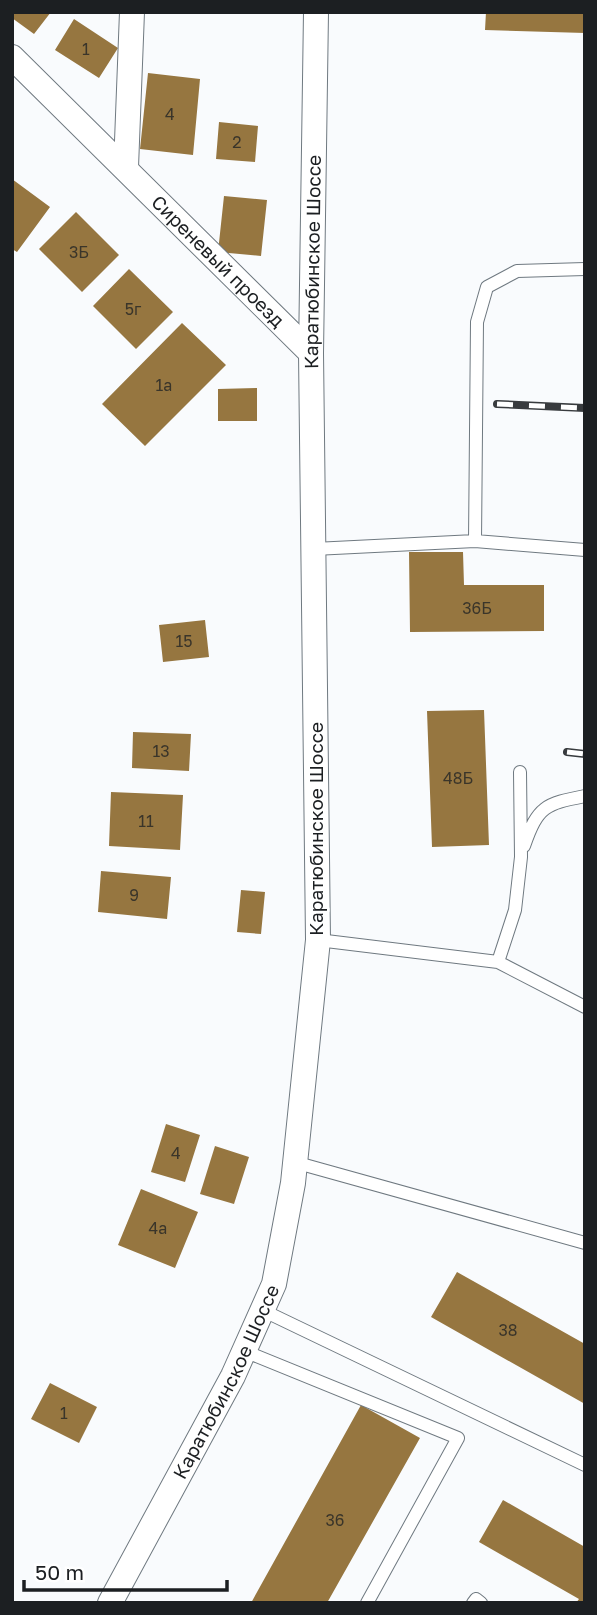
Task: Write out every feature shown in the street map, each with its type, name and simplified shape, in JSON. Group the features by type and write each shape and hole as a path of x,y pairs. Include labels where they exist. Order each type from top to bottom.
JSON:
{"street":[{"path":"125,167 132,12"},
{"name":"Каратюбинское Шоссе","path":"110,1603 244,1350 274,1284 294,1162 318,940 312,353 316,12"},
{"name":"Сиреневый проезд","path":"12,57 312,353"}],"lane":[{"path":"475,541 477,322 488,287 517,271 585,270"},
{"path":"314,549 475,541 585,550"},
{"path":"498,962 515,910 521,857 520,772"},
{"path":"521,857 532,824 551,803 585,796"},
{"path":"318,940 498,962 585,1007"},
{"path":"294,1162 585,1243"},
{"path":"262,1310 585,1465"},
{"path":"244,1350 458,1438 367,1603"},
{"path":"473,1603 475,1599 481,1603"}],"building":[{"path":"12,12 51,12 34,34 12,18"},
{"path":"486,12 585,12 585,33 485,30"},
{"path":"74,19 118,48 99,78 55,50"},
{"path":"148,73 200,79 193,155 140,149"},
{"path":"219,122 258,126 255,162 216,159"},
{"path":"12,179 50,207 17,252 12,249"},
{"path":"224,196 267,200 261,256 218,252"},
{"path":"76,212 119,255 82,292 39,249"},
{"path":"129,269 173,312 136,349 93,306"},
{"path":"182,323 226,365 145,446 102,404"},
{"path":"257,388 257,421 218,421 218,389"},
{"path":"409,552 463,552 464,585 544,585 544,631 410,632"},
{"path":"205,620 209,657 163,662 159,625"},
{"path":"484,710 489,845 432,847 427,711"},
{"path":"133,732 191,734 189,771 132,768"},
{"path":"111,792 183,795 180,850 109,846"},
{"path":"101,871 171,877 167,919 98,912"},
{"path":"241,890 265,892 261,934 237,932"},
{"path":"166,1124 200,1135 185,1182 151,1172"},
{"path":"215,1146 249,1157 234,1204 200,1194"},
{"path":"141,1189 198,1212 175,1268 118,1245"},
{"path":"457,1272 585,1344 585,1404 431,1317"},
{"path":"50,1383 97,1407 79,1443 31,1419"},
{"path":"361,1405 420,1438 327,1603 251,1603"},
{"path":"503,1500 585,1547 585,1603 576,1603 579,1599 479,1542"}],"railway":[{"path":"497,404 585,408"},
{"path":"567,752 585,754"}]}
